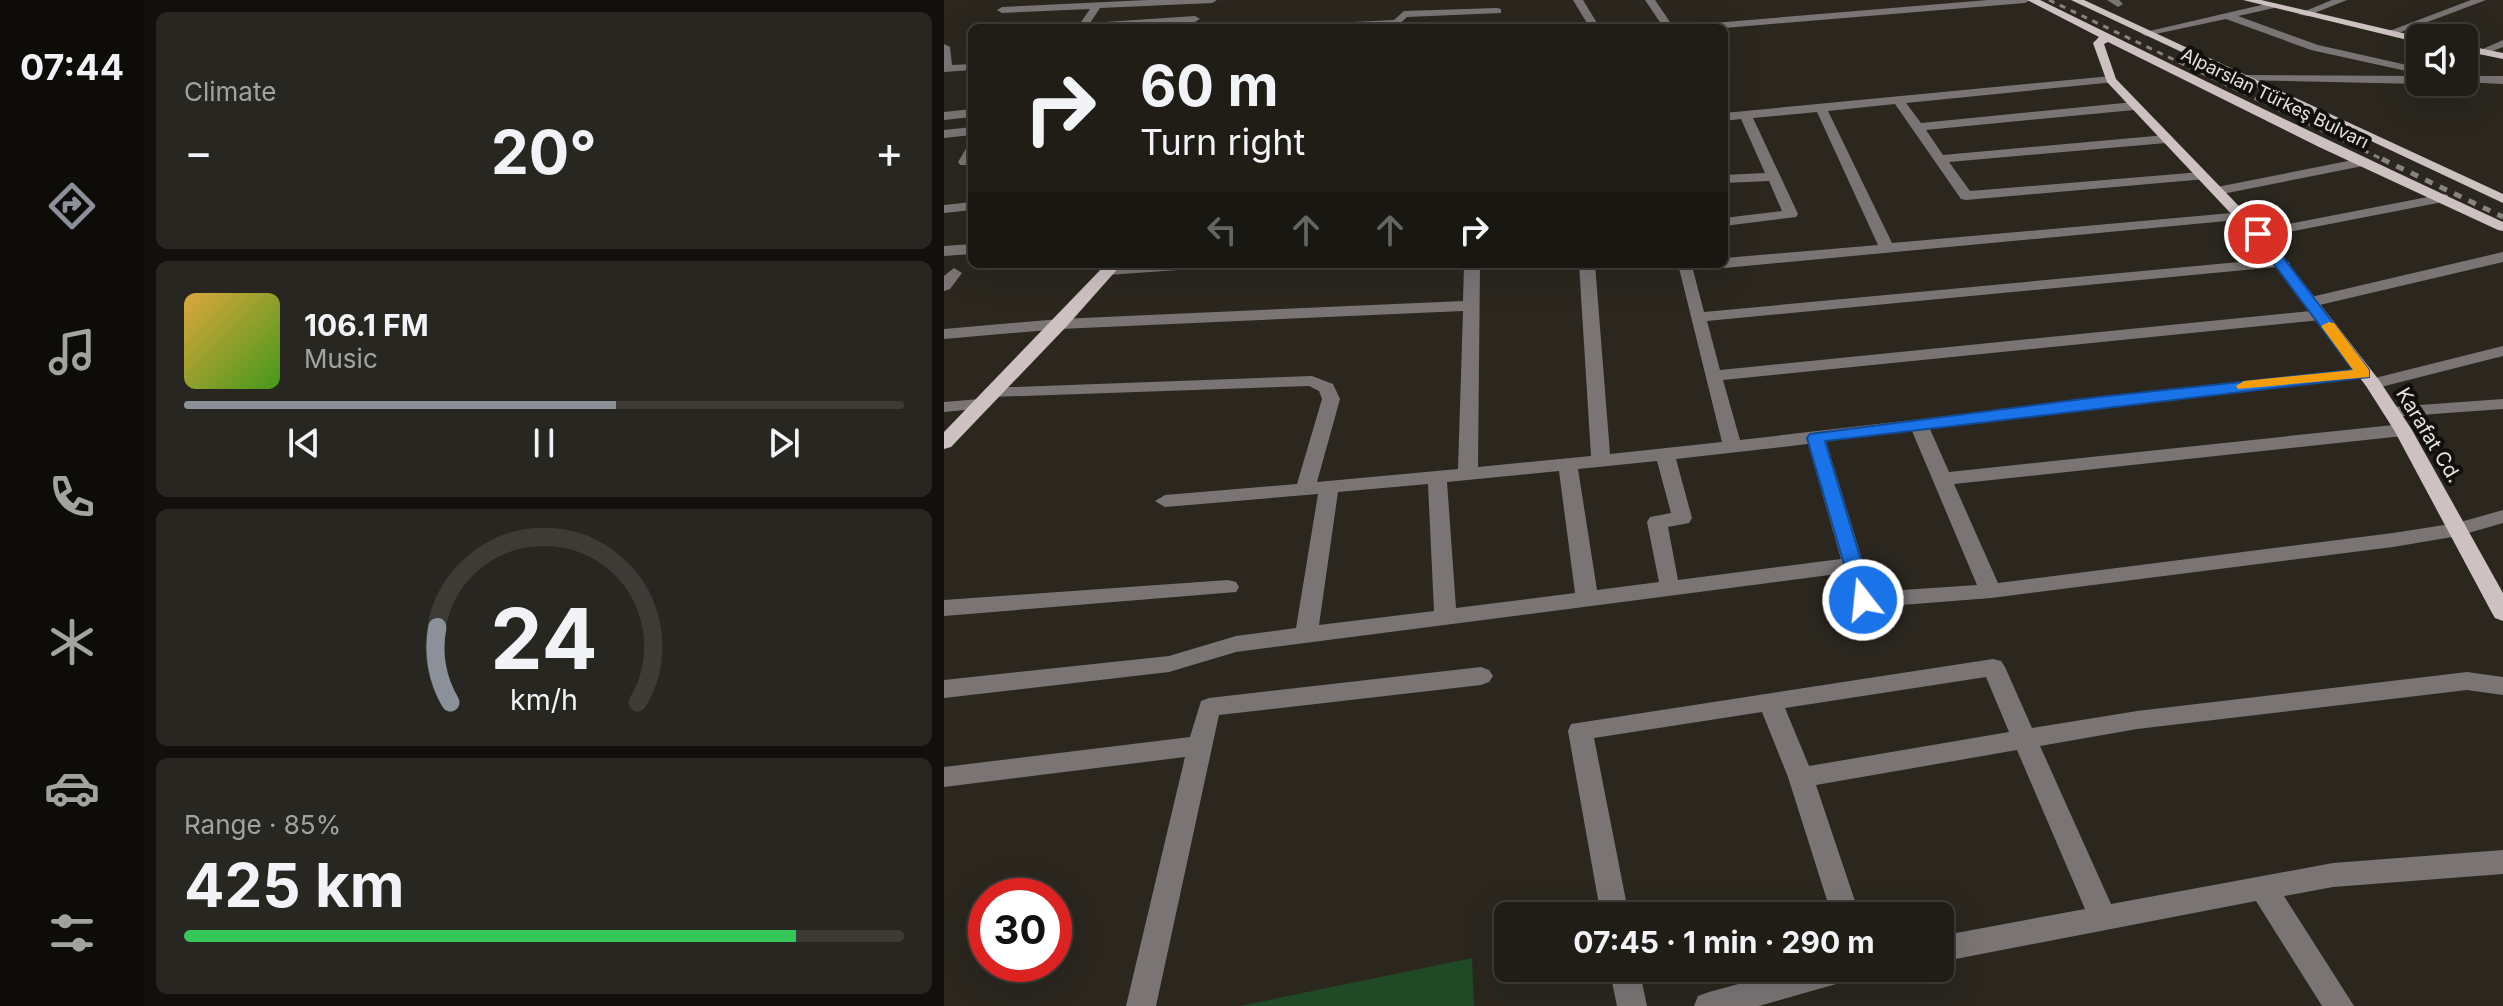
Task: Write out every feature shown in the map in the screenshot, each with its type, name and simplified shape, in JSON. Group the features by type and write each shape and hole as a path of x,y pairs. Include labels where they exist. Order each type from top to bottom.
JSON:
{"main road":[{"name":"Alparslan Türkeş Bulvarı","path":"2032,0 2503,227"},
{"name":"Alparslan Türkeş Bulvarı","path":"2076,0 2503,199"},
{"path":"2248,0 2406,37"},
{"name":"Karafat Cd.","path":"2109,36 2098,43 2111,80 2243,216 2368,379 2403,430 2503,613"},
{"path":"2478,51 2503,56"},
{"path":"944,443 1110,268"}],"street":[{"path":"1003,9 1212,0"},
{"path":"1376,24 1397,23 1404,14 1402,0"},
{"path":"1578,0 1593,24"},
{"path":"1650,0 1666,24"},
{"path":"1728,25 2025,0"},
{"path":"2303,14 2342,0"},
{"path":"2389,33 2481,0"},
{"path":"1084,24 1097,6"},
{"path":"1404,14 1495,6"},
{"path":"2146,33 2270,6"},
{"path":"2225,15 2331,51 2406,68"},
{"path":"1169,24 1195,19"},
{"path":"2482,52 2503,43"},
{"path":"944,47 945,69 968,67"},
{"path":"2286,78 2331,51"},
{"path":"2243,78 2406,80"},
{"path":"1728,117 2111,80"},
{"path":"2478,80 2503,80"},
{"path":"1898,100 1966,196 2201,176"},
{"path":"1917,127 2134,106"},
{"path":"1821,108 1887,248"},
{"path":"944,116 968,113"},
{"path":"1728,222 1791,214 1745,115"},
{"path":"944,134 968,131"},
{"path":"1940,159 2166,139"},
{"path":"2217,191 2363,162"},
{"path":"1728,179 1774,177"},
{"path":"2258,234 2443,198"},
{"path":"944,209 968,206"},
{"path":"1728,263 2243,216"},
{"path":"944,251 968,249"},
{"path":"1713,376 2316,309 2503,257"},
{"path":"1698,317 2282,263"},
{"path":"1468,474 1472,268"},
{"path":"1587,268 1601,460"},
{"path":"1685,268 1732,446"},
{"path":"944,334 1060,324 1470,306"},
{"path":"1165,501 1437,478 1816,438 1918,424 2368,379 2503,351"},
{"path":"944,407 986,398 1312,381 1327,388 1331,399 1305,489"},
{"path":"2392,412 2503,404"},
{"path":"1918,424 1991,591"},
{"path":"1942,479 2403,430"},
{"path":"1816,438 1863,600 1991,591 2458,529 2503,516"},
{"path":"1665,453 1682,518 1657,522 1668,579"},
{"path":"1568,464 1587,598"},
{"path":"1437,478 1445,617"},
{"path":"1306,635 1329,487"},
{"path":"944,689 1169,664 1236,644 1853,565"},
{"path":"944,608 1228,587"},
{"path":"1612,902 1580,731 1993,667 2103,918"},
{"path":"1141,1006 1209,707 1481,676"},
{"path":"1801,777 2137,720 2467,681 2503,686"},
{"path":"1770,702 1801,777 1841,902"},
{"path":"944,777 1200,745"},
{"path":"1954,946 2333,875 2503,862"},
{"path":"2263,888 2339,1006"},
{"path":"1627,982 1632,1006"},
{"path":"1709,1006 1796,982"}],"green space":[{"path":"1472,958 1474,1006 1240,1006"}],"railway":[{"path":"2049,0 2386,161"},
{"path":"2382,159 2503,217"}],"slow traffic":[{"path":"2244,386 2364,373 2329,326"}],"route":[{"path":"1863,600 1816,438 2098,402 2364,373 2258,234"}]}
